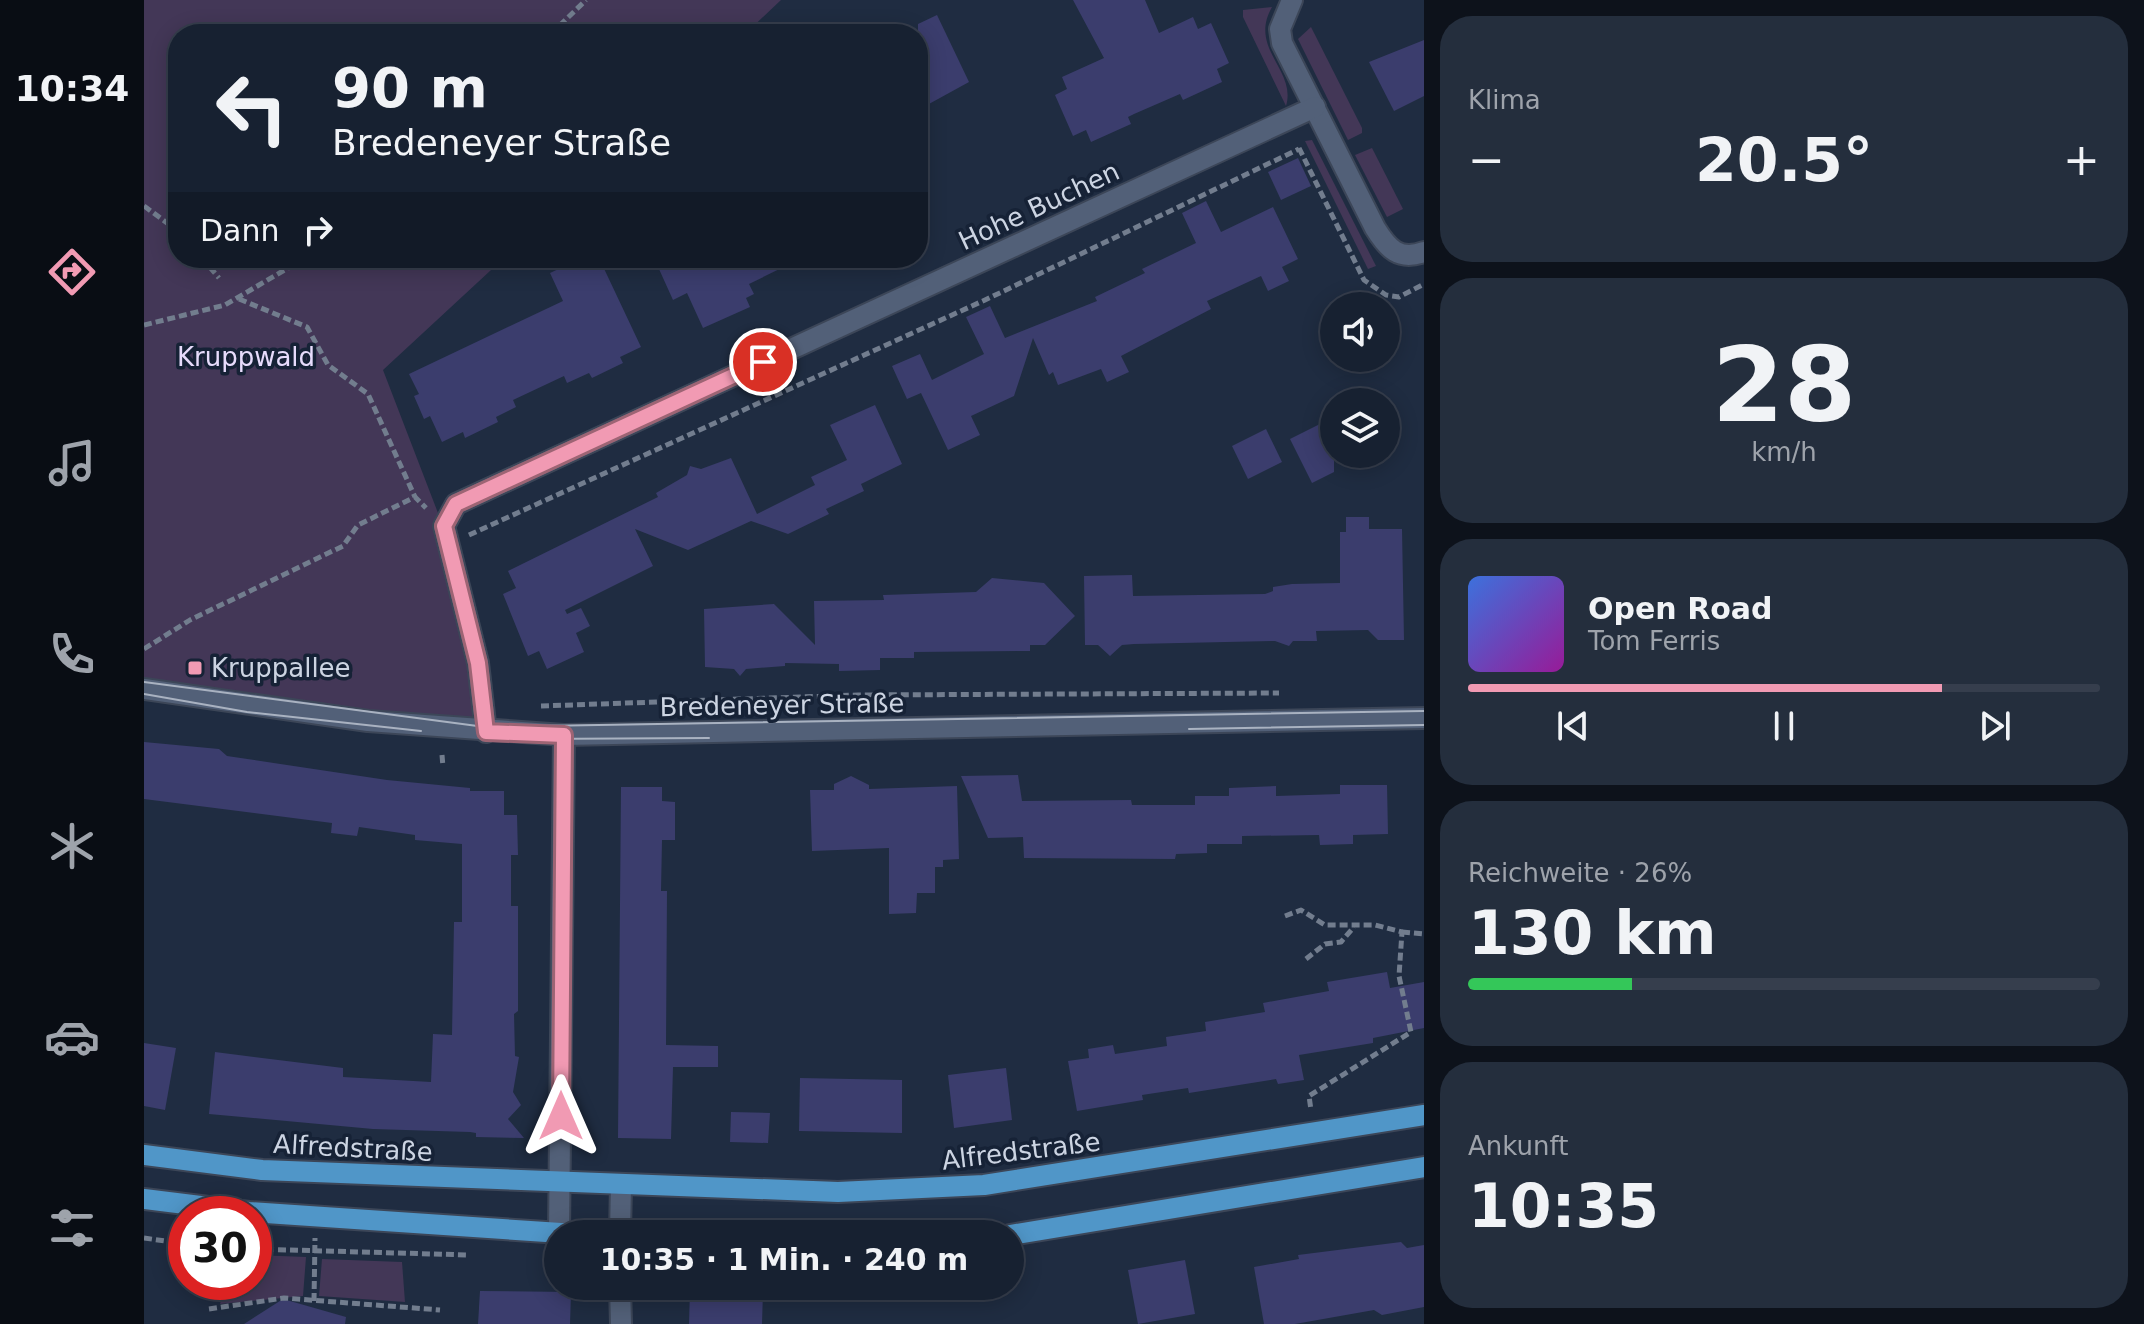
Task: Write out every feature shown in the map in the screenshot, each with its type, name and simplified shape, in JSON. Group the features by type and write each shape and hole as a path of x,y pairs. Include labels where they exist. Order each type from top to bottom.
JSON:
{"main road":[{"name":"Alfredstraße","path":"144,1155 262,1170 838,1192 984,1185 1424,1115"},
{"path":"1024,1233 1424,1167"},
{"path":"144,1199 316,1217 544,1233"}],"street":[{"path":"1292,0 1280,29 1282,43 1384,242 1403,256 1424,252"},
{"name":"Hohe Buchen","path":"444,526 456,504 1315,107"},
{"path":"444,526 478,663 486,732"},
{"name":"Bredeneyer Straße","path":"144,689 368,721 486,732 564,735 1424,718"},
{"path":"560,1220 564,735"},
{"path":"620,1220 621,1184"},
{"path":"620,1300 621,1324"}],"path":[{"path":"561,24 586,0"},
{"path":"463,538 985,300 1299,149"},
{"path":"144,206 168,224"},
{"path":"210,268 219,278"},
{"path":"144,325 239,299 289,268"},
{"path":"239,299 307,327 328,365 368,394 415,497 444,526"},
{"path":"144,649 190,620 343,546 358,525 415,497"},
{"path":"535,706 858,695 1288,693"},
{"path":"442,755 443,767"},
{"path":"1285,916 1301,910 1325,925 1375,925 1424,934"},
{"path":"1306,959 1325,944 1341,942 1355,926"},
{"path":"1312,1114 1309,1096 1411,1032 1399,976 1402,932"},
{"path":"314,1301 316,1217"},
{"path":"144,1238 168,1241"},
{"path":"272,1250 472,1255"},
{"path":"209,1309 284,1298 440,1310"}],"green space":[{"name":"Kruppwald","path":"144,0 781,0 756,24 168,24 168,268 493,268 383,370 443,526 485,733 144,687"},
{"path":"1272,7 1266,22 1266,35 1285,81 1288,93 1286,106 1243,17 1243,10"},
{"path":"1311,27 1362,128 1362,133 1348,140 1298,39"},
{"path":"1312,140 1376,266 1368,269 1305,141"},
{"path":"1372,148 1403,209 1387,217 1355,155"},
{"path":"272,1256 306,1257 303,1296 272,1299"},
{"path":"322,1259 402,1262 405,1302 319,1296"},
{"path":"221,1300 262,1300 220,1304"}],"building":[{"path":"1073,0 1145,0 1159,33 1193,17 1198,29 1211,23 1229,63 1217,69 1222,82 1183,100 1180,94 1134,114 1128,117 1131,124 1091,142 1086,130 1073,136 1055,95 1067,89 1062,77 1104,58"},
{"path":"937,15 969,82 928,105 928,24 918,24"},
{"path":"1424,40 1424,96 1394,111 1369,62"},
{"path":"1298,158 1311,186 1281,200 1268,172"},
{"path":"1206,201 1221,232 1273,207 1298,259 1282,267 1289,281 1268,291 1261,276 1207,301 1211,309 1121,356 1129,372 1107,382 1101,369 1058,385 1053,372 1049,375 1033,338 1014,396 971,416 980,435 948,450 921,393 907,399 892,366 920,354 932,380 984,354 966,317 990,306 1005,338 1097,301 1095,297 1145,273 1142,269 1196,243 1182,213"},
{"path":"561,268 604,268 641,347 620,357 623,363 592,378 589,373 567,383 564,376 513,400 516,407 496,417 498,422 465,438 463,432 442,442 430,416 424,419 414,396 419,394 409,374 563,301 550,273"},
{"path":"659,268 782,268 749,284 754,294 746,298 750,307 703,328 687,293 673,300"},
{"path":"875,405 902,464 861,484 864,491 826,509 829,514 788,534 751,521 688,550 635,529 653,566 565,610 567,614 581,608 590,626 576,633 584,652 547,669 539,651 528,656 503,594 516,588 508,571 658,497 656,493 687,475 690,466 701,469 731,458 757,514 815,485 811,477 847,460 830,425"},
{"path":"1320,424 1320,468 1334,468 1334,472 1312,483 1290,439"},
{"path":"1266,429 1282,462 1248,479 1232,446"},
{"path":"1346,517 1369,517 1369,529 1402,529 1404,640 1378,640 1368,630 1316,631 1317,641 1293,641 1289,646 1275,641 1134,644 1122,645 1110,656 1098,645 1085,645 1084,576 1132,575 1133,596 1265,594 1273,591 1273,587 1292,584 1340,583 1340,532 1346,532"},
{"path":"992,578 1044,583 1075,616 1045,645 1030,645 1030,651 914,652 914,658 880,658 880,670 839,671 839,664 785,663 785,666 746,669 740,676 734,669 705,667 704,609 774,604 815,645 814,601 884,600 883,595 976,592"},
{"path":"144,742 219,749 227,756 387,780 470,788 470,791 504,791 504,815 517,815 518,855 511,855 511,906 518,906 518,1011 514,1014 515,1056 519,1057 513,1092 521,1105 508,1119 524,1138 476,1137 476,1133 470,1132 373,1129 209,1114 215,1052 343,1068 343,1077 431,1082 433,1034 452,1035 454,922 462,922 462,844 415,840 415,835 359,827 357,836 331,833 332,823 144,799"},
{"path":"1018,775 1022,801 1131,800 1132,805 1195,805 1195,796 1229,796 1229,788 1276,786 1276,796 1340,794 1340,785 1387,785 1388,834 1353,835 1353,844 1320,845 1319,835 1242,836 1242,844 1207,844 1207,853 1176,854 1175,859 1024,858 1023,837 988,838 961,776"},
{"path":"851,776 869,785 869,789 957,786 959,859 943,860 943,867 935,867 935,893 917,893 916,913 889,914 889,848 812,851 810,790 834,790 834,784"},
{"path":"621,787 662,787 662,801 675,802 675,840 662,840 661,891 667,891 666,1045 718,1046 718,1067 673,1067 671,1139 618,1138"},
{"path":"1387,972 1390,988 1424,982 1424,1028 1373,1038 1373,1043 1299,1055 1304,1080 1278,1084 1276,1079 1189,1093 1188,1088 1142,1095 1143,1100 1077,1111 1068,1061 1089,1058 1088,1049 1113,1045 1115,1054 1167,1046 1166,1037 1206,1031 1205,1022 1265,1012 1263,1003 1329,991 1327,982"},
{"path":"144,1043 176,1048 165,1110 144,1106"},
{"path":"1006,1068 1012,1120 954,1128 948,1075"},
{"path":"800,1078 902,1080 902,1133 799,1131"},
{"path":"731,1112 770,1113 768,1143 730,1142"},
{"path":"1401,1242 1407,1248 1424,1245 1424,1307 1382,1315 1374,1310 1295,1324 1264,1324 1254,1267 1299,1259 1298,1255"},
{"path":"1185,1260 1195,1314 1138,1324 1128,1270"},
{"path":"480,1291 544,1292 544,1300 571,1300 570,1324 478,1324"},
{"path":"283,1299 346,1317 345,1324 244,1324"},
{"path":"690,1300 763,1300 762,1324 689,1324"}],"tram line":[{"path":"144,682 485,727 1424,711"},
{"path":"144,694 247,712 421,731"},
{"path":"1189,729 1424,725"},
{"path":"529,739 709,738"}],"place":[{"name":"Kruppallee","path":"195,668"}],"route":[{"path":"561,1116 564,735 486,732 478,663 444,526 456,504 763,362"}]}
